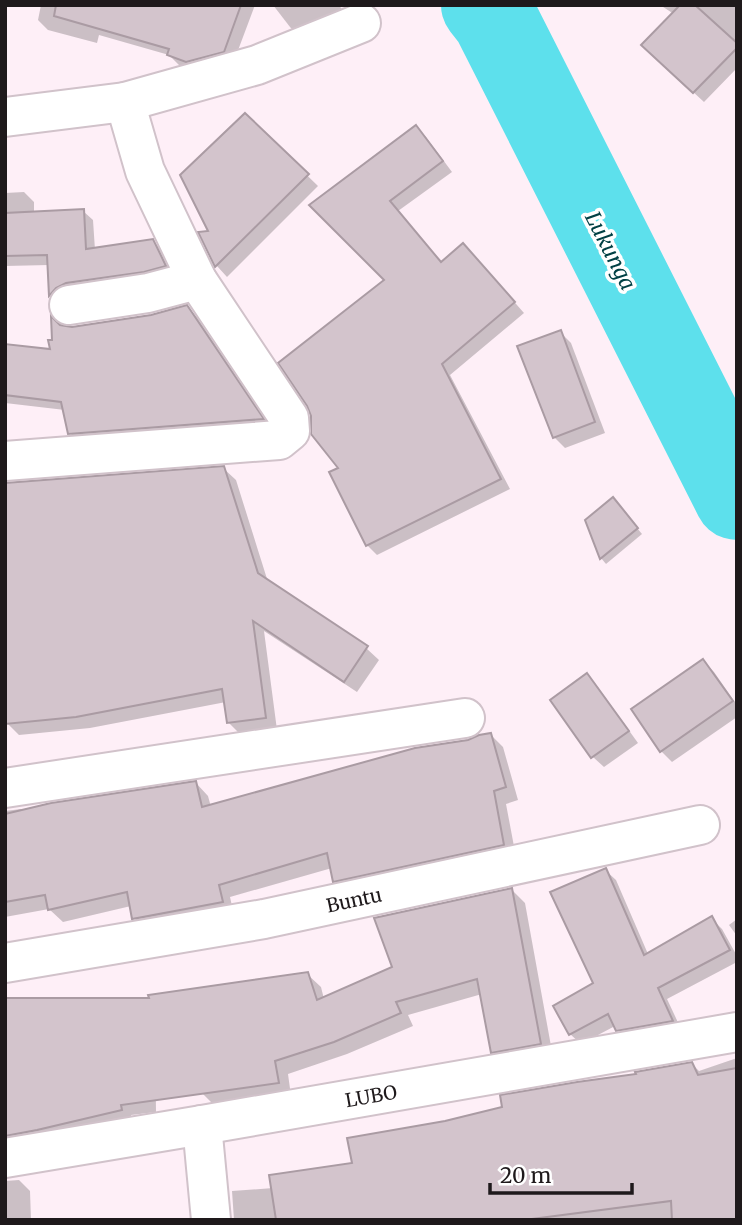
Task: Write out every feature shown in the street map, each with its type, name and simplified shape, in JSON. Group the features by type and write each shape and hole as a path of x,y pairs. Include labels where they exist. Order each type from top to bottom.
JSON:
{"street":[{"path":"5,117 125,102 257,65 360,23"},
{"path":"5,461 279,440 290,431 289,418 197,280 145,171 125,102"},
{"path":"69,305 148,293 197,280"},
{"path":"5,788 465,718"},
{"name":"Buntu","path":"5,963 264,919 700,825"},
{"name":"LUBO","path":"5,1158 737,1032"},
{"path":"202,1125 211,1220"}],"building":[{"path":"56,5 241,5 224,52 186,62 167,55 169,49 54,16"},
{"path":"680,5 695,5 737,43 737,48 693,93 641,45"},
{"path":"245,113 309,174 215,267 198,232 208,231 180,175"},
{"path":"416,125 443,161 390,201 441,262 463,243 515,302 442,364 501,479 366,546 329,472 338,468 311,434 311,416 307,406 278,363 384,280 309,205"},
{"path":"84,209 86,249 153,239 166,266 144,272 66,283 56,288 49,296 47,255 5,256 5,213"},
{"path":"187,305 264,419 68,434 61,402 5,395 5,344 50,349 48,340 52,340 51,316 60,325 72,327 151,315"},
{"path":"561,330 595,422 553,438 517,346"},
{"path":"224,466 258,573 368,646 344,682 253,621 266,718 227,723 222,689 76,717 5,724 5,483"},
{"path":"613,497 638,528 600,559 585,520"},
{"path":"703,659 733,701 660,752 631,709"},
{"path":"587,673 629,731 591,758 550,700"},
{"path":"491,733 506,787 494,791 504,845 333,882 327,853 219,885 223,902 132,919 127,892 48,910 45,895 5,902 5,814 51,803 196,781 202,807 415,748 468,740"},
{"path":"606,868 644,955 712,916 730,950 658,988 673,1021 616,1031 608,1014 569,1035 553,1006 593,983 550,892"},
{"path":"512,888 541,1044 491,1053 477,979 396,1002 401,1013 334,1042 275,1061 279,1083 121,1105 122,1110 5,1136 5,998 149,998 148,995 308,972 317,1000 392,967 374,918"},
{"path":"692,1062 698,1075 737,1068 737,1220 672,1220 671,1201 524,1220 276,1220 269,1175 352,1163 347,1138 445,1121 502,1107 500,1095 636,1074 635,1072"}],"waterway":[{"name":"Lukunga","path":"484,5 495,19 737,497"}]}
